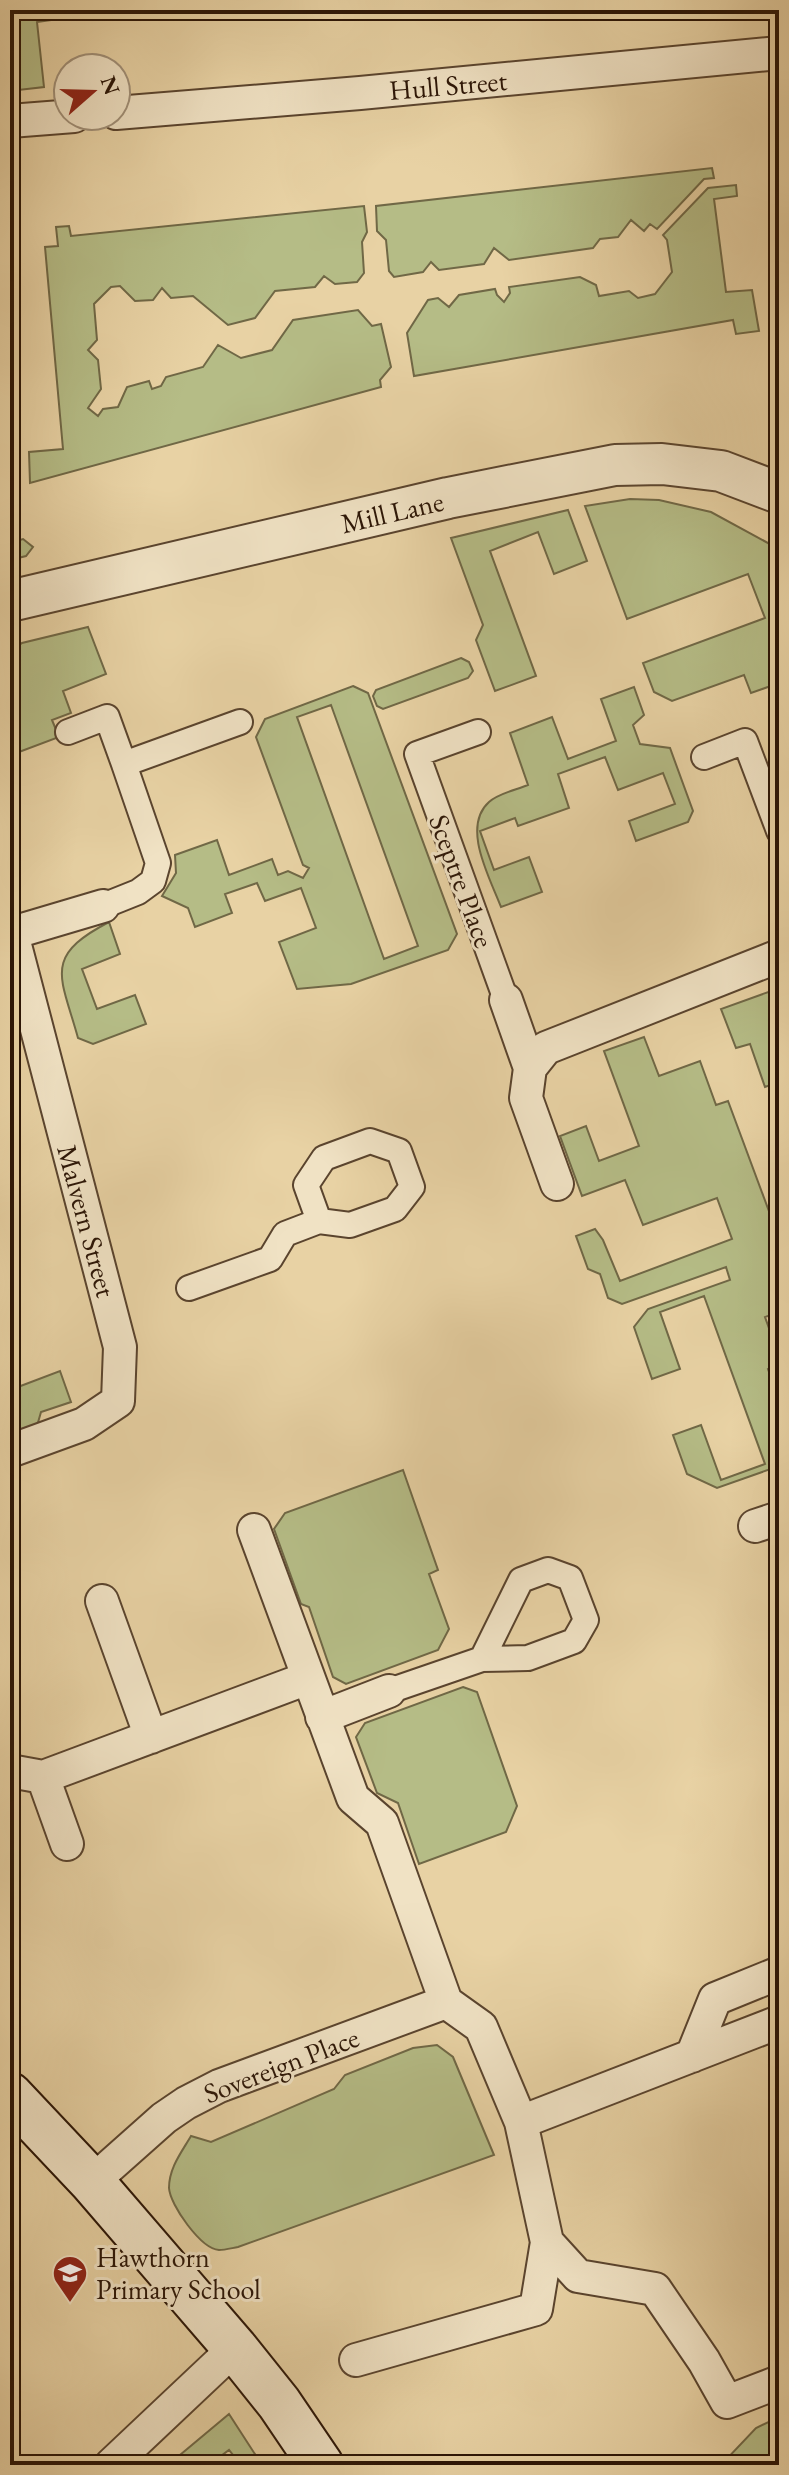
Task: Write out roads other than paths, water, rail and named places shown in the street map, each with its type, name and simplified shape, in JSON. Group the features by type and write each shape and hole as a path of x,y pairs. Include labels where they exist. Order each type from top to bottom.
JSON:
{"main road":[{"path":"10,2095 92,2182 235,2348 279,2403 321,2465"}],"street":[{"name":"Hull Street","path":"132,112 779,53"},
{"path":"10,121 52,118"},
{"name":"Mill Lane","path":"10,601 448,498 615,465 662,464 721,471 777,492"},
{"path":"11,929 103,906 138,892 153,881 158,863 107,717 68,732"},
{"path":"124,764 240,722"},
{"name":"Sceptre Place","path":"478,732 417,754 530,1068 526,1098 557,1184"},
{"path":"704,757 745,741 779,831"},
{"name":"Malvern Street","path":"10,1451 84,1424 118,1401 120,1347 17,979 11,929"},
{"path":"530,1068 546,1048 779,956"},
{"path":"189,1288 270,1259 285,1234 319,1221"},
{"path":"254,1530 353,1798 382,1823 446,2002 481,2027 521,2122 547,2242 536,2309 356,2360"},
{"path":"322,1717 482,1659 528,1658 574,1641 586,1620 570,1578 548,1570 521,1580 482,1659"},
{"path":"102,1601 151,1737"},
{"path":"10,1771 43,1777 308,1678"},
{"path":"43,1777 67,1844"},
{"path":"692,2056 715,1999 779,1973"},
{"name":"Sovereign Place","path":"92,2182 164,2118 208,2092 446,2002"},
{"path":"521,2122 779,2022"},
{"path":"547,2242 578,2276 655,2289 704,2361 727,2402 779,2382"},
{"path":"111,2465 235,2348"}],"place":[{"name":"Hawthorn Primary School","path":"70,2304"}]}
